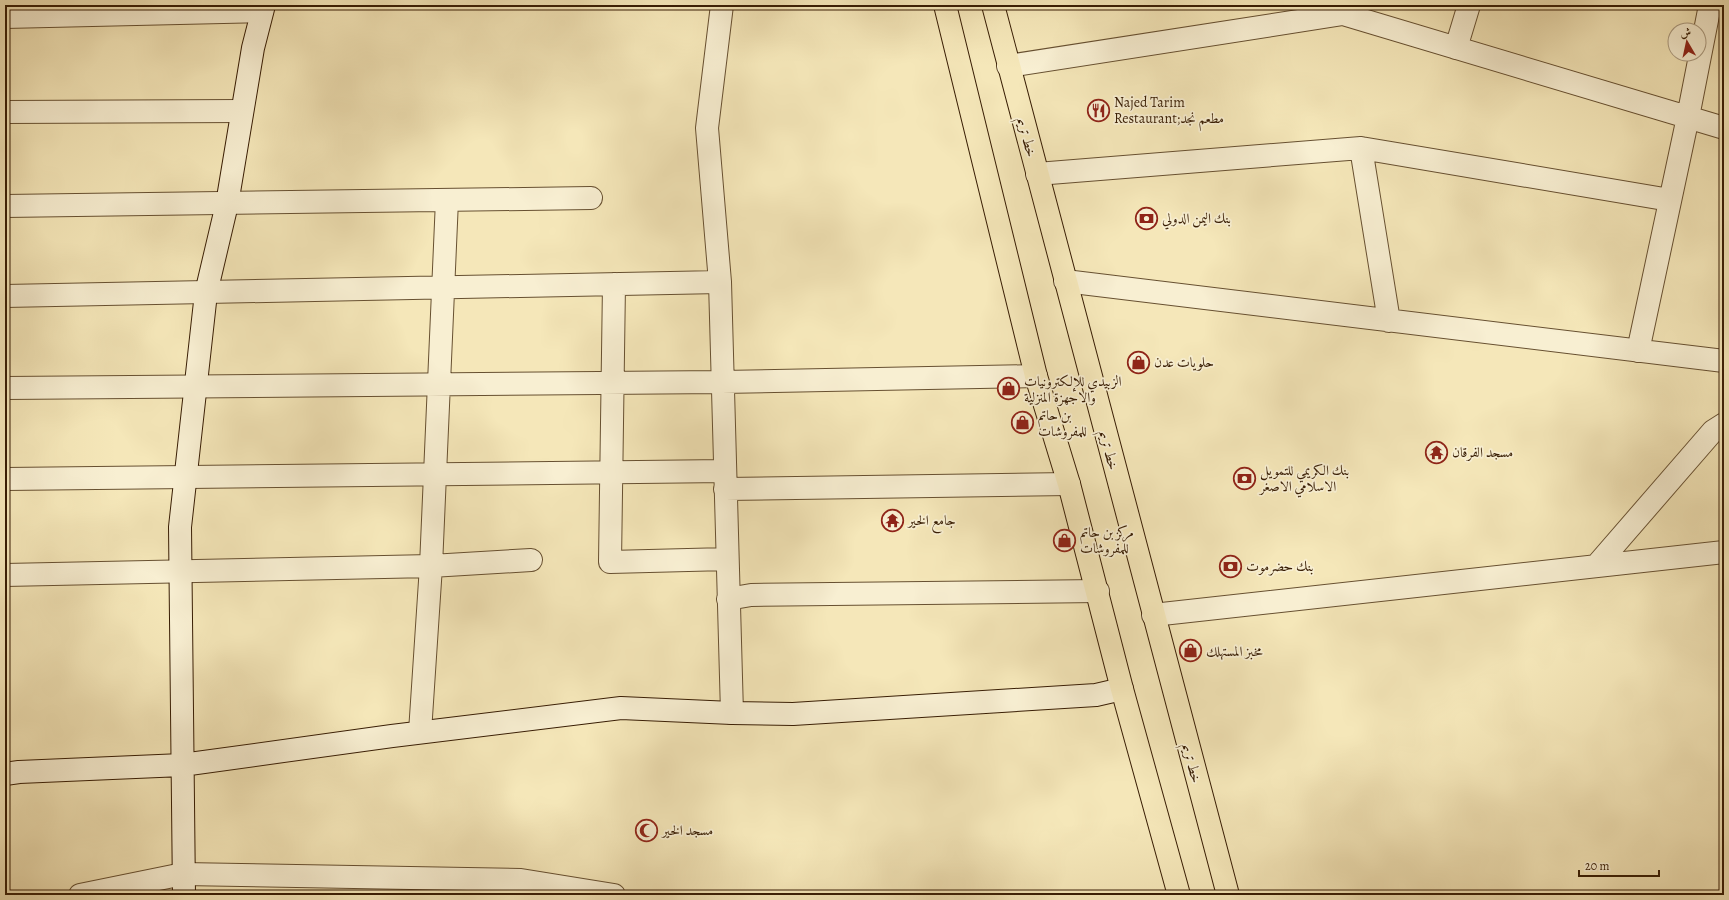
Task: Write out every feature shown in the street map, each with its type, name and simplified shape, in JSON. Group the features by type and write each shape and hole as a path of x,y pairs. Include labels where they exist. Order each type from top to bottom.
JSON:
{"highway":[{"path":"945,5 1036,376 1069,484 1098,591 1122,689 1179,895"},
{"name":"خط تريم","path":"993,5 1152,615 1228,895"}],"street":[{"path":"722,5 707,128 720,282 732,714"},
{"path":"1456,48 1469,5"},
{"path":"1638,351 1688,117 1710,5"},
{"path":"5,17 263,8 253,48 227,204 206,293 180,527 184,884"},
{"path":"1008,66 1343,14 1724,128"},
{"path":"5,112 242,111"},
{"path":"1037,174 1361,148 1670,200"},
{"path":"1361,148 1389,321"},
{"path":"5,206 590,198"},
{"path":"420,732 431,566 447,200"},
{"path":"1065,281 1724,361"},
{"path":"5,296 720,282"},
{"path":"614,284 610,562 727,559"},
{"path":"5,388 722,382 1036,376"},
{"path":"1596,566 1713,431 1724,424"},
{"path":"5,479 611,472 725,480 1069,484"},
{"path":"1152,615 1724,552"},
{"path":"5,575 431,566 532,560"},
{"path":"728,600 751,595 1098,591"},
{"path":"5,774 19,772 182,765 420,732 621,708 732,714 793,714 1096,696 1122,689"},
{"path":"80,895 184,884 521,880 614,895"}],"place":[{"name":"Najed Tarim Restaurant;مطعم نجد","path":"1098,110"},
{"name":"بنك اليمن الدولي","path":"1146,218"},
{"name":"حلويات عدن","path":"1138,362"},
{"name":"الزبيدي للإلكترونيات والاجهزة المنزلية","path":"1008,389"},
{"name":"بن حاتم للمفروشات","path":"1023,423"},
{"name":"مسجد الفرقان","path":"1437,452"},
{"name":"بنك الكريمي للتمويل الاسلامي الاصغر","path":"1245,478"},
{"name":"جامع الخير","path":"892,520"},
{"name":"مركز بن حاتم للمفروشات","path":"1064,540"},
{"name":"بنك حضرموت","path":"1230,566"},
{"name":"مخبز المستهلك","path":"1191,651"},
{"name":"مسجد الخير","path":"647,830"}]}
